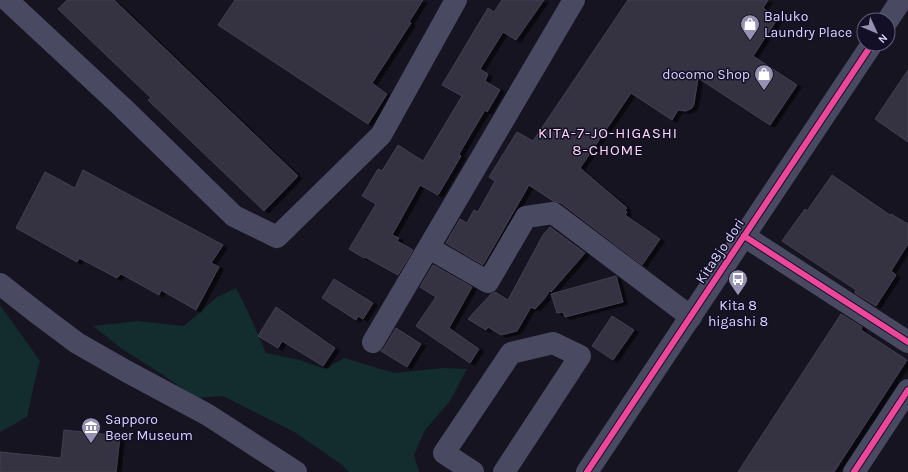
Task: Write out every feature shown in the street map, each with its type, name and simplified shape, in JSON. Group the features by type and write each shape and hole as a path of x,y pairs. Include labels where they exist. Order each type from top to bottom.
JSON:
{"street":[{"path":"7,0 122,107 234,216 278,237 381,135 456,0"},
{"path":"373,342 574,0"},
{"path":"893,12 901,0"},
{"name":"Kita8jo dori","path":"588,472 867,52"},
{"path":"428,248 488,282 526,217 553,213 691,317"},
{"path":"744,236 908,342"},
{"path":"0,284 77,343 208,415 296,472"},
{"path":"465,470 444,453 511,353 553,343 580,356 504,472"},
{"path":"854,472 908,390"}],"green space":[{"path":"236,288 266,353 300,360 325,369 344,358 394,373 443,368 467,369 450,401 425,430 414,455 419,472 349,472 342,465 296,433 223,396 196,398 122,349 93,326 138,321 184,326 217,297"},
{"path":"0,305 40,361 27,417 0,432"}],"building":[{"path":"67,0 114,0 298,176 264,211 148,100 151,98 58,9"},
{"path":"235,0 423,0 409,22 411,23 372,83 387,94 368,124 218,25"},
{"path":"502,0 544,0 516,40 503,32 480,69 488,74 485,81 500,90 487,112 485,110 459,154 461,156 438,195 420,185 392,235 399,238 397,241 413,250 398,275 349,249 376,204 362,196 378,169 382,171 398,145 423,161 462,96 442,85 488,8 494,12"},
{"path":"628,0 768,0 763,8 778,18 753,56 797,85 770,125 698,78 692,108 686,111 678,110 672,120 631,93 580,168 627,208 625,210 627,212 625,215 660,239 642,265 561,203 553,201 529,185 483,265 446,243 460,219 467,223 474,210 478,212 495,181 489,177 517,132 533,141"},
{"path":"908,70 908,142 875,119"},
{"path":"83,170 223,245 211,263 219,267 196,310 161,290 159,295 121,274 117,278 79,258 77,262 16,228 45,172 75,188"},
{"path":"832,175 890,215 891,214 908,224 908,244 891,271 896,275 876,306 855,293 856,290 782,241 805,209 807,211"},
{"path":"550,227 585,253 551,292 550,290 535,309 531,307 517,331 501,335 488,327 486,330 468,319 491,294 495,292 508,300 543,235"},
{"path":"433,265 472,287 449,328 479,349 470,363 416,326 436,297 420,287"},
{"path":"616,276 623,302 565,317 563,312 557,313 551,294"},
{"path":"334,279 373,303 363,319 358,316 356,320 322,298"},
{"path":"276,307 335,348 323,366 282,341 278,348 258,336"},
{"path":"841,314 862,327 861,330 907,360 834,472 738,472"},
{"path":"612,316 634,330 613,360 592,346"},
{"path":"396,328 421,344 407,367 381,351"},
{"name":"Sapporo Beer Museum","path":"64,430 120,436 116,472 0,472 0,452 61,458"}],"cycle path":[{"path":"587,472 867,52"},
{"path":"744,236 908,342"},
{"path":"854,472 908,390"}],"place":[{"name":"Baluko Laundry Place","path":"750,41"},
{"name":"docomo Shop","path":"764,91"},
{"name":"Kita 8 higashi 8","path":"738,296"},
{"name":"Sapporo Beer Museum","path":"91,444"}],"district":[{"name":"KITA-7-JO-HIGASHI 8-CHOME","path":"608,142"}]}
